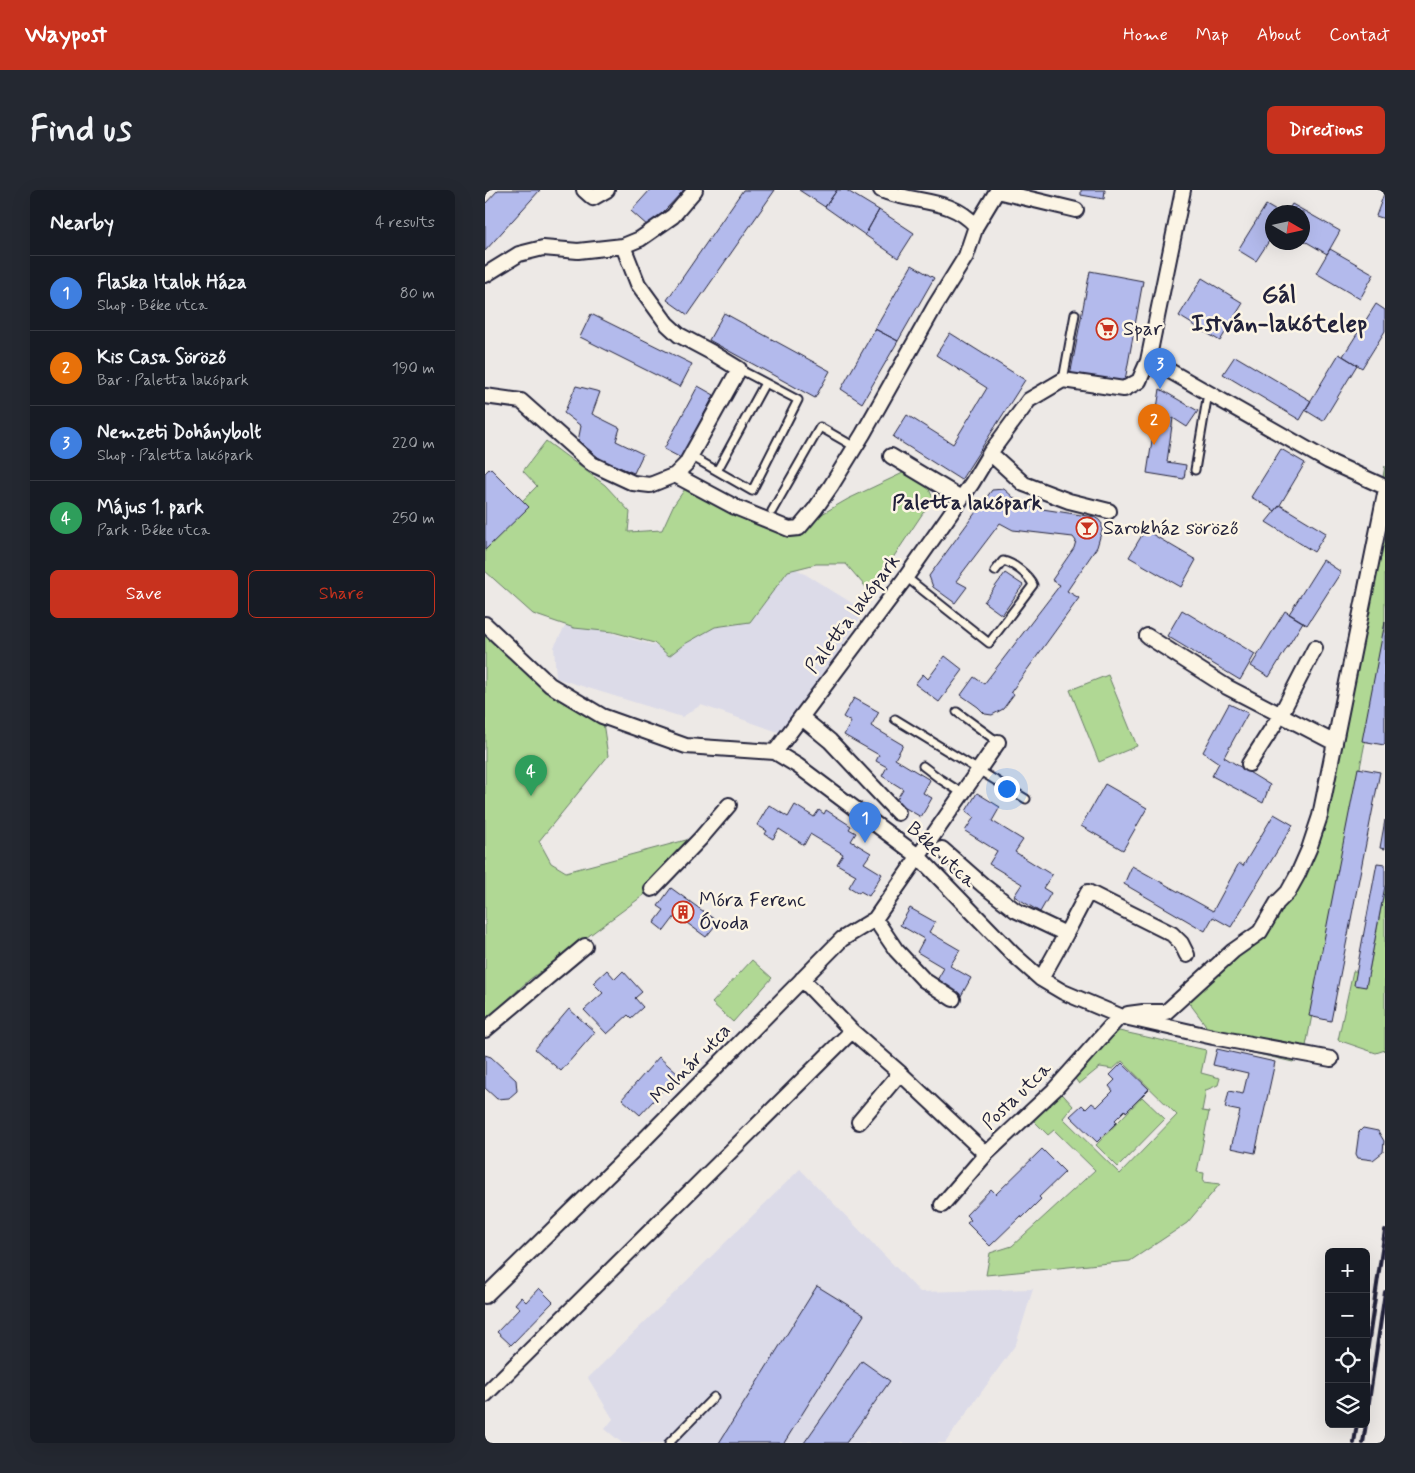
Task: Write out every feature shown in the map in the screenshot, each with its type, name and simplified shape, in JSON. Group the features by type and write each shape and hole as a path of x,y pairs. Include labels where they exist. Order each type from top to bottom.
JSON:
{"street":[{"path":"584,190 593,198 607,190"},
{"path":"485,275 519,254 543,248 578,251 623,246 640,239 673,216 695,190"},
{"path":"881,190 896,196 943,204 967,215 976,226"},
{"path":"1063,380 1124,390 1139,382 1147,361 1183,190"},
{"path":"675,475 735,507 789,528 799,528 825,494 855,447 935,306 966,256 976,226 997,191 1077,210"},
{"path":"485,396 521,401 592,464 633,483 649,485 675,475 686,464 739,369 679,335 667,324 638,284 623,246"},
{"path":"1147,361 1161,366 1328,461 1385,486"},
{"name":"Paletta lakópark","path":"775,752 906,577 990,453 1029,400 1063,380"},
{"path":"990,453 1024,484 1069,501 1109,511"},
{"path":"891,456 961,498"},
{"path":"1120,1016 1143,1012 1165,1012 1233,951 1260,932 1277,904 1288,892 1309,848 1320,816 1385,494"},
{"name":"Béke utca","path":"485,624 550,685 602,716 686,746 775,752 797,766 917,856 1014,955 1041,979 1063,992 1120,1016 1213,1037 1331,1059"},
{"path":"1147,636 1227,687 1335,743"},
{"path":"1249,764 1280,716 1315,648"},
{"path":"801,717 831,741 884,800 898,812"},
{"name":"Molnár utca","path":"485,1296 639,1145 842,939 875,918 998,742"},
{"path":"653,888 729,805"},
{"path":"942,849 1015,910 1066,934"},
{"path":"1041,979 1088,892 1172,934 1181,943 1187,955"},
{"path":"875,918 896,950 924,980 953,999"},
{"path":"485,1030 585,946"},
{"path":"802,979 852,1031 900,1073 986,1154"},
{"name":"Posta utca","path":"942,1205 986,1154 1025,1115 1054,1090 1120,1016"},
{"path":"485,1395 852,1031"},
{"path":"859,1122 900,1073"}],"lane":[{"path":"1063,380 1075,314"},
{"path":"691,456 752,490 798,400 739,369"},
{"path":"717,471 765,382"},
{"path":"1195,470 1208,393"},
{"path":"772,511 820,427 855,447"},
{"path":"906,577 989,643 1033,585 1031,579 1008,562 1003,561 995,571"},
{"path":"957,712 998,742"},
{"path":"895,719 1026,799"},
{"path":"923,766 962,793"},
{"path":"669,1443 714,1397"}],"shaded area":[{"path":"787,563 865,611 784,734 701,705 682,717 556,678 554,647 568,621 668,649"},
{"path":"800,1169 920,1292 1033,1289 1016,1344 945,1443 622,1443 605,1429 613,1419 588,1378"}],"green space":[{"path":"546,441 605,485 630,512 628,532 662,530 673,506 685,489 767,522 808,522 848,499 905,472 927,485 933,498 870,592 846,564 816,564 788,571 750,622 715,627 683,645 669,656 654,643 613,632 574,628 533,614 485,571 485,539 537,486 523,471"},
{"path":"1385,466 1385,639 1306,1046 1293,1062 1214,1044 1205,1024 1184,996 1233,951 1277,903 1320,815"},
{"path":"485,625 550,685 602,716 608,756 539,841 551,863 566,872 705,835 652,889 529,980 485,1020"},
{"path":"1108,675 1137,746 1099,762 1070,690"},
{"path":"1385,887 1385,1050 1376,1053 1338,1040 1353,971 1369,971"},
{"path":"752,960 772,978 733,1022 712,1003"},
{"path":"1119,1031 1206,1050 1201,1073 1220,1078 1218,1085 1206,1090 1202,1111 1209,1112 1197,1172 1204,1173 1203,1182 1220,1184 1187,1223 1130,1261 986,1275 990,1253 1012,1246 1095,1170 1054,1130 1048,1135 1028,1115 1057,1088 1073,1106 1063,1118 1120,1174 1177,1115 1122,1061 1113,1069 1100,1067 1079,1084 1070,1072"},
{"path":"1142,1097 1165,1119 1118,1167 1096,1145"}],"building":[{"path":"498,190 540,190 485,251 485,204"},
{"path":"650,190 684,190 649,227 631,211"},
{"path":"743,190 775,190 688,315 667,300"},
{"path":"799,190 837,190 825,207"},
{"path":"837,190 846,190 879,210 865,235 825,207"},
{"path":"1081,190 1105,190 1104,199 1081,195"},
{"path":"1385,191 1385,219 1376,216"},
{"path":"1265,207 1265,247 1256,261 1238,250"},
{"path":"879,210 914,233 898,258 865,235"},
{"path":"1310,214 1340,231 1327,254 1310,244"},
{"path":"1330,249 1374,274 1360,299 1316,273"},
{"path":"912,265 934,278 898,341 875,329"},
{"name":"Spar","path":"1090,271 1143,281 1124,386 1070,376"},
{"path":"1202,278 1243,303 1220,341 1179,316"},
{"path":"1376,304 1385,310 1385,331 1362,368 1343,356"},
{"path":"724,313 830,371 815,398 709,340"},
{"path":"591,314 692,364 680,387 580,337"},
{"path":"875,329 898,341 862,403 841,389"},
{"path":"950,333 1025,380 961,480 893,437 907,415 953,444 987,388 936,355"},
{"path":"1339,354 1357,365 1323,421 1305,410"},
{"path":"1235,356 1311,401 1300,420 1223,374"},
{"path":"576,386 600,392 592,414 620,428 616,441 643,454 634,473 603,461 578,441 581,426 564,413"},
{"path":"698,386 714,395 681,458 664,449"},
{"path":"1160,389 1198,411 1187,427 1173,418 1167,462 1186,465 1184,479 1147,473"},
{"path":"1281,449 1305,463 1275,511 1251,497"},
{"path":"490,468 529,507 485,550 485,473"},
{"path":"1004,489 1023,506 1094,517 1102,524 1102,530 1097,547 1067,591 1079,598 1011,692 1014,694 1003,709 992,715 985,714 961,695 974,677 984,684 1060,585 1052,580 1074,548 1076,541 1073,537 1013,530 1000,523 956,581 967,587 955,603 933,587 929,576 992,490"},
{"path":"1280,505 1326,533 1314,552 1266,522"},
{"path":"1145,530 1196,560 1181,587 1129,557"},
{"path":"1323,560 1341,572 1307,625 1289,614"},
{"path":"1005,573 1023,585 1002,615 984,602"},
{"path":"1182,610 1255,654 1240,680 1167,636"},
{"path":"1285,611 1303,622 1269,677 1251,666"},
{"path":"1385,622 1385,742 1384,745 1362,741"},
{"path":"945,656 963,670 939,702 915,684 923,674 928,679"},
{"path":"854,698 879,712 871,726 903,745 895,759 930,780 923,793 932,798 921,817 895,802 903,789 882,776 887,767 876,761 879,755 844,735 851,722 843,717"},
{"path":"1229,704 1248,713 1224,757 1270,785 1263,803 1212,776 1219,763 1203,752"},
{"path":"1358,768 1380,772 1331,1021 1309,1016"},
{"path":"1105,784 1147,808 1123,850 1081,826"},
{"path":"977,793 1000,807 992,821 1023,840 1015,852 1052,875 1043,888 1051,893 1040,912 1014,896 1022,884 989,864 997,851 965,831 974,817 966,811"},
{"path":"769,805 788,817 795,805 814,817 819,810 824,814 826,810 851,826 849,829 856,833 851,841 871,853 864,863 882,874 869,896 849,887 856,875 837,864 843,854 810,834 804,845 779,829 773,839 765,834 767,831 757,825"},
{"path":"1274,814 1293,825 1231,927 1213,917 1205,931 1124,884 1132,866 1213,911 1239,863 1243,866"},
{"path":"1385,820 1385,849 1380,848"},
{"path":"1377,863 1385,864 1385,886 1366,987 1354,985"},
{"name":"Móra Ferenc Óvoda","path":"671,888 718,922 706,937 676,915 664,931 654,923 664,910 658,906"},
{"path":"910,908 935,922 929,932 960,950 950,966 971,978 961,996 936,982 944,968 917,952 924,939 900,925"},
{"path":"607,970 615,979 623,971 642,992 635,998 643,1007 631,1018 628,1015 607,1034 584,1010 603,993 593,983"},
{"path":"569,1009 595,1032 561,1071 535,1049"},
{"path":"1217,1049 1275,1062 1255,1153 1231,1148 1240,1111 1225,1108 1229,1091 1243,1094 1248,1073 1213,1065"},
{"path":"485,1055 491,1057 516,1080 517,1091 509,1098 497,1099 485,1088"},
{"path":"659,1057 678,1074 640,1115 622,1099"},
{"path":"1122,1063 1149,1089 1115,1120 1117,1122 1097,1142 1070,1116 1082,1105 1086,1109 1092,1103 1097,1107 1113,1091 1109,1086 1115,1080 1110,1075"},
{"path":"1363,1128 1378,1131 1384,1141 1383,1152 1373,1160 1358,1158 1356,1154 1359,1132"},
{"path":"1042,1149 1065,1172 1039,1197 1041,1199 1022,1218 1021,1216 990,1246 967,1223 971,1220 966,1215 991,1189 996,1194"},
{"path":"817,1286 864,1315 784,1443 719,1443"},
{"path":"539,1288 553,1302 511,1345 497,1332 520,1308 515,1304 521,1297 526,1302"},
{"path":"862,1361 890,1381 846,1443 804,1443"}],"railway":[{"path":"1369,1338 1385,1230"},
{"path":"1370,1395 1385,1292"},
{"path":"1354,1443 1356,1428"},
{"path":"1363,1443 1365,1428"}],"place":[{"name":"Spar","path":"1107,329"},
{"name":"Nemzeti Dohánybolt","path":"1160,389"},
{"name":"Kis Casa Söröző","path":"1154,445"},
{"name":"Sarokház söröző","path":"1087,528"},
{"name":"Május 1. park","path":"531,796"},
{"name":"Flaska Italok Háza","path":"865,843"},
{"name":"Móra Ferenc Óvoda","path":"683,912"}],"district":[{"name":"Gál István-lakótelep","path":"1279,310"},
{"name":"Paletta lakópark","path":"967,503"}]}
